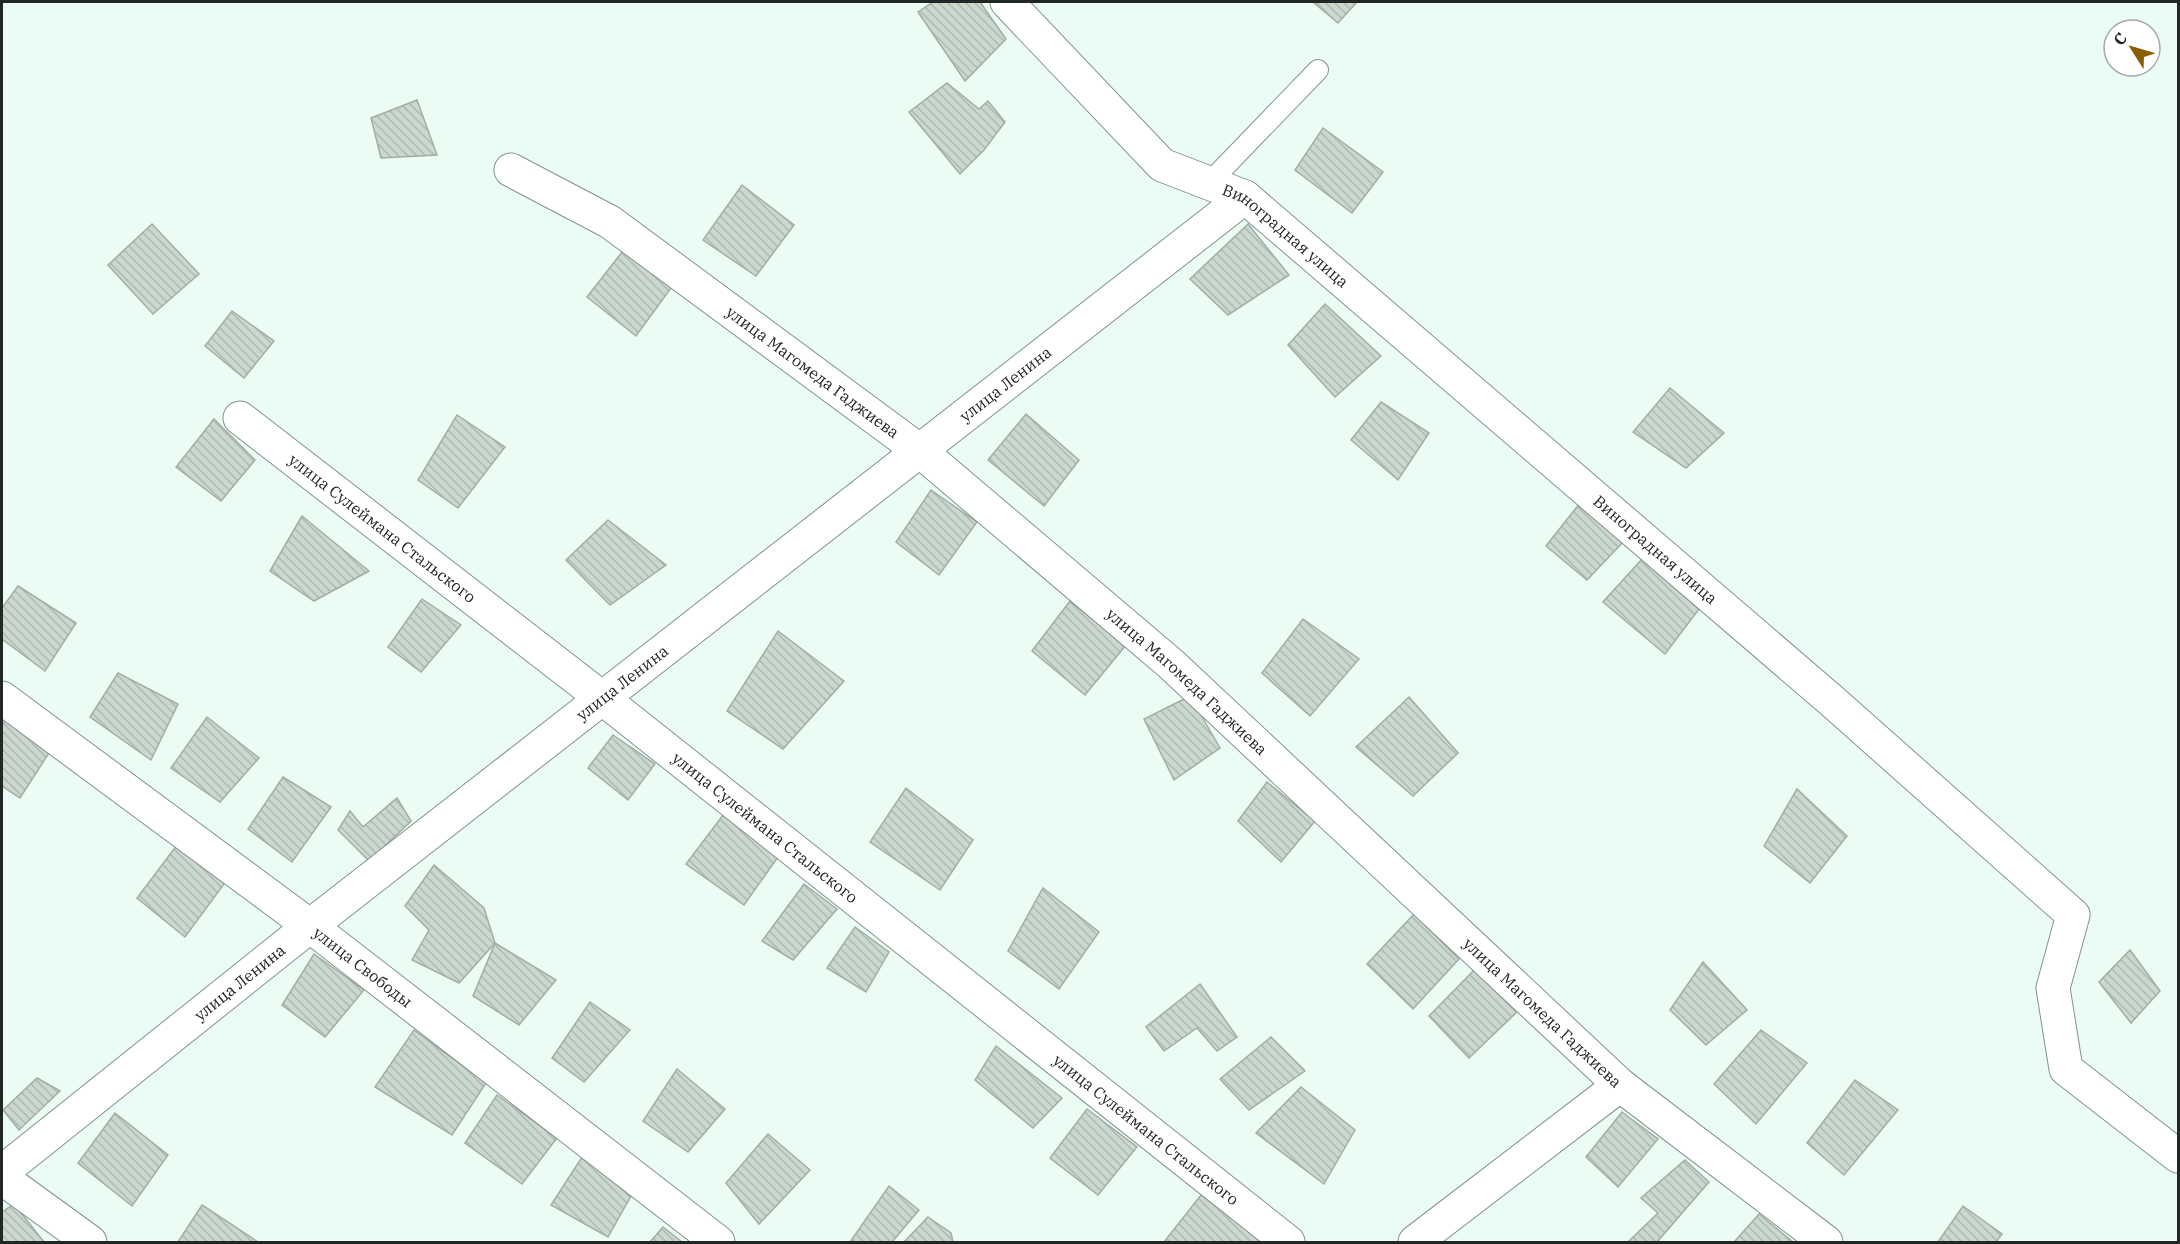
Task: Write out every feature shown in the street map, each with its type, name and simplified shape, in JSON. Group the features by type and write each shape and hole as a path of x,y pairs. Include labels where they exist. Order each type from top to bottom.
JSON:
{"street":[{"name":"Виноградная улица","path":"1007,2 1162,165 1245,197 1832,701 2073,915 2053,988 2066,1069 2178,1156"},
{"name":"улица Магомеда Гаджиева","path":"511,170 610,222 920,451 1171,664 1620,1085 1826,1242"},
{"name":"улица Ленина","path":"2,1172 310,926 1245,197"},
{"name":"улица Сулеймана Стальского","path":"240,418 602,699 1288,1242"},
{"name":"улица Свободы","path":"2,698 310,926 718,1242"},
{"path":"1414,1242 1620,1085"},
{"path":"2,1178 90,1242"}],"lane":[{"path":"1209,183 1318,70"}],"building":[{"path":"933,2 980,2 1006,39 965,81 918,12"},
{"path":"1313,2 1357,2 1338,23"},
{"path":"947,83 979,109 988,101 1005,122 984,150 960,174 909,112"},
{"path":"417,100 437,155 381,158 371,118"},
{"path":"1323,128 1383,172 1352,213 1295,170"},
{"path":"742,185 794,225 756,276 703,240"},
{"path":"152,224 199,274 153,314 108,265"},
{"path":"1248,224 1289,275 1228,315 1190,279"},
{"path":"626,247 674,284 636,336 587,297"},
{"path":"1325,304 1381,356 1335,397 1288,345"},
{"path":"232,311 274,341 244,378 205,346"},
{"path":"1670,388 1724,433 1686,468 1633,432"},
{"path":"1381,402 1429,433 1398,480 1351,440"},
{"path":"1026,414 1079,460 1044,506 988,460"},
{"path":"457,415 505,447 458,508 418,480"},
{"path":"214,419 255,460 221,501 176,467"},
{"path":"931,490 977,522 939,575 896,542"},
{"path":"1580,503 1625,540 1587,580 1546,546"},
{"path":"302,516 369,571 314,601 270,571"},
{"path":"608,520 666,565 610,605 566,560"},
{"path":"1642,559 1699,609 1665,654 1603,602"},
{"path":"18,586 76,623 45,671 2,639 2,608"},
{"path":"422,599 461,625 421,672 388,647"},
{"path":"1070,601 1126,645 1085,695 1032,651"},
{"path":"1303,619 1359,659 1310,716 1262,673"},
{"path":"778,631 844,681 783,749 727,711"},
{"path":"118,673 178,704 151,760 90,717"},
{"path":"1190,696 1220,748 1174,780 1144,719"},
{"path":"1409,697 1458,753 1413,796 1356,747"},
{"path":"207,717 259,758 220,802 171,768"},
{"path":"7,718 49,753 20,798 2,786 2,725"},
{"path":"613,735 655,764 628,800 588,768"},
{"path":"283,777 331,807 292,862 248,829"},
{"path":"1267,782 1315,821 1281,862 1238,821"},
{"path":"906,788 973,840 940,890 870,842"},
{"path":"1797,789 1847,836 1810,883 1764,846"},
{"path":"397,798 411,821 369,861 338,830 350,811 363,827"},
{"path":"723,815 778,857 744,905 686,864"},
{"path":"177,845 227,880 185,937 137,898"},
{"path":"434,865 484,908 495,943 459,983 412,960 429,930 405,906"},
{"path":"804,884 837,909 793,960 762,941"},
{"path":"1043,888 1099,932 1059,989 1008,951"},
{"path":"1414,914 1459,959 1413,1009 1367,964"},
{"path":"855,927 889,952 866,992 827,968"},
{"path":"495,943 556,980 519,1025 473,996"},
{"path":"2130,950 2160,991 2131,1023 2099,982"},
{"path":"314,954 364,990 325,1037 282,1005"},
{"path":"1703,962 1747,1010 1706,1045 1670,1010"},
{"path":"1477,967 1520,1009 1469,1058 1429,1016"},
{"path":"1200,984 1237,1037 1217,1051 1197,1028 1164,1051 1146,1027"},
{"path":"590,1002 630,1030 584,1082 552,1058"},
{"path":"414,1030 486,1083 452,1135 375,1087"},
{"path":"1761,1030 1807,1063 1756,1124 1714,1084"},
{"path":"1271,1037 1305,1071 1249,1110 1220,1079"},
{"path":"996,1046 1062,1098 1033,1128 975,1080"},
{"path":"677,1069 725,1109 688,1152 643,1121"},
{"path":"37,1078 60,1091 19,1130 3,1110"},
{"path":"1855,1080 1898,1110 1844,1175 1807,1143"},
{"path":"1301,1087 1355,1130 1324,1184 1256,1133"},
{"path":"497,1095 557,1138 522,1184 465,1143"},
{"path":"1087,1109 1137,1147 1098,1195 1050,1158"},
{"path":"1622,1112 1658,1139 1618,1187 1586,1157"},
{"path":"115,1113 168,1155 132,1206 78,1163"},
{"path":"768,1134 810,1170 759,1224 726,1183"},
{"path":"582,1157 631,1196 608,1237 551,1205"},
{"path":"1685,1160 1709,1182 1657,1242 1630,1242 1658,1213 1641,1198"},
{"path":"889,1186 919,1210 892,1242 850,1242"},
{"path":"1201,1195 1264,1242 1164,1242"},
{"path":"14,1204 44,1242 2,1242 2,1212"},
{"path":"202,1205 258,1242 178,1242"},
{"path":"1963,1206 2002,1234 1996,1242 1938,1242"},
{"path":"1759,1214 1793,1242 1734,1242"},
{"path":"928,1217 951,1233 953,1242 904,1242"},
{"path":"663,1227 682,1242 650,1242"}]}
